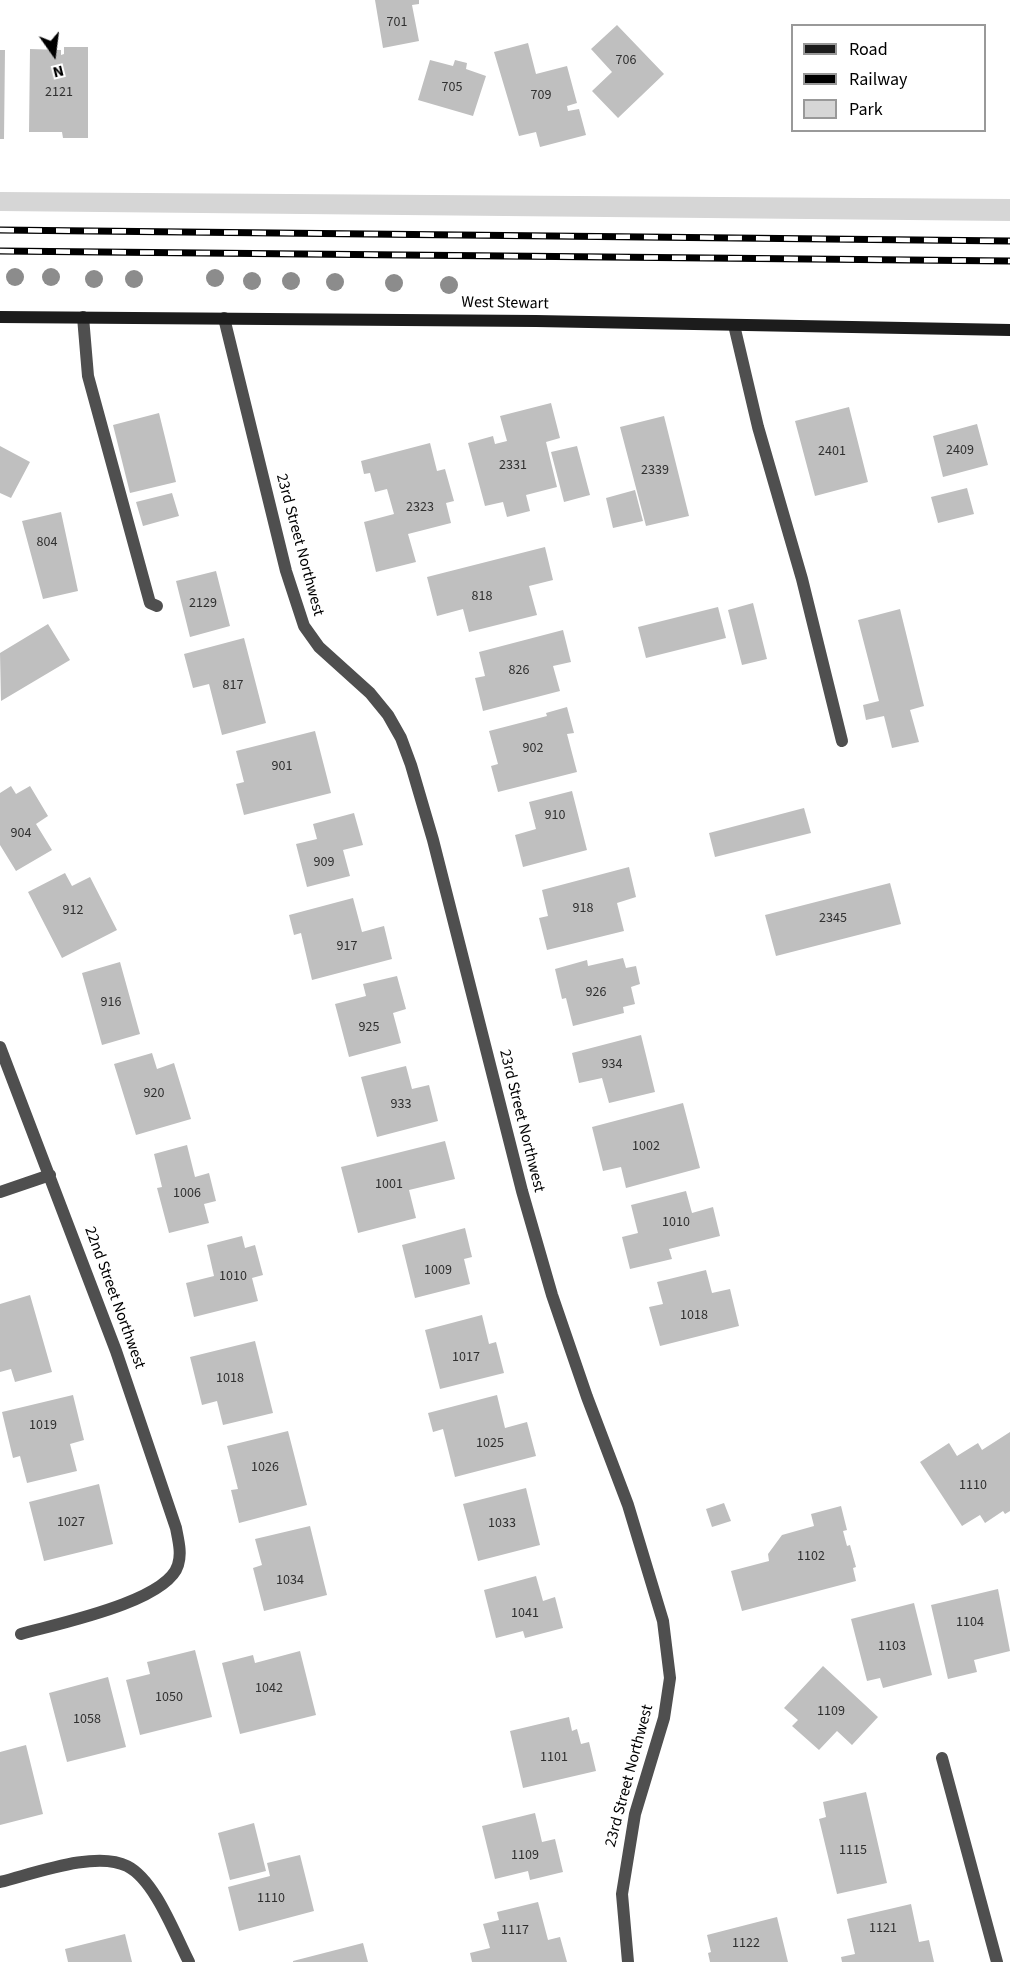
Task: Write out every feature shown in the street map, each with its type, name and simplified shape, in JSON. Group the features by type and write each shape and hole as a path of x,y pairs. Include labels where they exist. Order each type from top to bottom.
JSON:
{"street":[{"name":"West Stewart","path":"0,317 224,318 1010,330"},
{"path":"82,317 88,376 150,603 157,606"},
{"name":"23rd Street Northwest","path":"224,318 286,571 304,626 319,647 370,693 388,715 401,738 408,758 433,840 522,1191 552,1295 587,1397 628,1505 663,1621 670,1678 664,1718 635,1814 622,1894 628,1962"},
{"path":"734,325 758,427 802,579 842,741"},
{"name":"22nd Street Northwest","path":"0,1047 116,1351 176,1528 179,1548 178,1566 159,1588 140,1599 21,1634"},
{"path":"0,1192 50,1175"},
{"path":"942,1758 997,1962"},
{"path":"0,1882 92,1861 116,1862 128,1866 152,1892 189,1962"}],"green space":[{"path":"0,192 1010,199 1010,221 0,211"}],"building":[{"path":"375,0 419,0 419,4 412,5 419,41 383,48"},
{"path":"617,25 664,74 618,118 592,91 612,72 591,49"},
{"path":"528,43 536,74 567,66 577,103 567,106 568,111 579,109 586,135 540,147 536,132 519,136 494,52"},
{"path":"64,47 88,47 88,138 63,138 62,132 29,132 30,49 61,50 61,55 64,54"},
{"path":"0,50 5,50 4,139 0,139"},
{"path":"430,60 453,66 455,60 467,63 466,69 486,76 473,116 418,100"},
{"path":"551,403 560,438 546,442 557,487 526,495 530,511 507,517 503,502 485,506 468,443 493,436 495,444 507,441 500,416"},
{"path":"849,407 868,482 815,496 795,421"},
{"path":"159,413 176,482 130,493 113,425"},
{"path":"664,416 689,516 646,526 620,427"},
{"path":"977,424 988,465 943,477 933,436"},
{"path":"430,443 437,471 445,469 454,501 446,503 451,523 408,534 416,562 376,572 364,522 394,514 387,489 375,492 370,473 364,474 361,461"},
{"path":"0,446 30,462 11,498 0,493"},
{"path":"577,446 590,495 564,502 551,452"},
{"path":"967,488 974,514 938,523 931,497"},
{"path":"635,490 643,521 613,528 606,498"},
{"path":"172,493 179,516 143,526 136,502"},
{"path":"61,512 78,591 43,599 22,521"},
{"path":"545,547 553,580 529,586 537,615 469,632 463,609 437,616 427,577"},
{"path":"216,571 230,626 190,637 176,581"},
{"path":"753,603 767,659 742,665 728,610"},
{"path":"718,607 726,638 646,658 638,627"},
{"path":"900,609 924,706 910,710 919,742 892,748 884,716 866,720 863,705 879,701 858,620"},
{"path":"48,624 70,660 1,701 0,653"},
{"path":"563,630 571,662 553,666 560,691 483,711 475,678 485,676 479,652"},
{"path":"244,638 266,723 222,735 209,684 193,688 184,654"},
{"path":"567,707 574,733 567,734 577,772 498,792 491,766 498,764 489,731 547,716 546,713"},
{"path":"315,731 331,793 244,815 236,784 244,782 236,751"},
{"path":"11,786 16,794 30,786 48,816 36,824 52,850 16,871 0,845 0,793"},
{"path":"572,791 587,850 523,867 515,835 536,829 529,802"},
{"path":"804,808 811,833 715,857 709,833"},
{"path":"354,813 363,845 343,850 350,876 307,887 296,844 317,839 313,824"},
{"path":"629,867 636,897 617,903 624,931 547,950 539,918 548,916 542,890"},
{"path":"65,873 72,886 90,877 117,930 62,958 28,892"},
{"path":"890,883 901,924 776,956 765,915"},
{"path":"353,898 362,932 384,926 392,959 312,980 301,933 294,935 289,915"},
{"path":"623,958 626,968 636,966 640,984 631,987 635,1004 623,1007 624,1013 573,1026 566,998 562,999 555,969 587,960 588,966"},
{"path":"120,962 140,1034 102,1045 82,973"},
{"path":"397,976 406,1009 393,1013 401,1043 349,1057 335,1004 366,996 363,984"},
{"path":"641,1035 655,1092 609,1103 602,1078 579,1083 572,1053"},
{"path":"152,1053 157,1069 174,1063 191,1119 136,1135 114,1064"},
{"path":"406,1066 412,1089 429,1085 438,1121 377,1137 361,1077"},
{"path":"683,1103 700,1168 626,1188 621,1167 603,1171 592,1127"},
{"path":"445,1141 455,1179 409,1190 416,1218 358,1233 341,1167"},
{"path":"187,1145 195,1177 209,1173 216,1201 204,1204 209,1223 169,1233 157,1188 162,1187 154,1154"},
{"path":"686,1191 692,1213 713,1207 720,1236 669,1249 672,1259 630,1269 622,1237 638,1233 631,1205"},
{"path":"465,1228 472,1257 464,1259 470,1284 415,1298 402,1245"},
{"path":"242,1236 245,1248 255,1245 263,1275 252,1278 258,1301 194,1317 186,1283 214,1276 207,1245"},
{"path":"706,1270 712,1293 730,1289 739,1326 660,1346 649,1307 663,1304 657,1282"},
{"path":"30,1295 52,1372 15,1382 11,1369 0,1372 0,1304"},
{"path":"482,1315 489,1344 496,1342 504,1373 440,1389 425,1330"},
{"path":"255,1341 273,1413 223,1425 217,1401 202,1405 190,1357"},
{"path":"73,1395 84,1440 70,1444 77,1471 27,1483 20,1456 13,1458 2,1412"},
{"path":"497,1395 505,1428 527,1422 536,1456 455,1477 443,1429 433,1432 428,1413"},
{"path":"288,1431 307,1505 239,1523 231,1490 238,1489 227,1446"},
{"path":"1010,1432 1010,1511 1005,1514 1003,1511 985,1523 980,1515 962,1526 920,1462 949,1443 957,1456 978,1443 982,1450"},
{"path":"99,1484 113,1544 44,1561 29,1502"},
{"path":"526,1488 540,1545 478,1561 463,1504"},
{"path":"724,1503 731,1521 712,1527 706,1509"},
{"path":"841,1506 847,1530 843,1531 847,1546 850,1545 856,1567 853,1568 856,1581 742,1611 731,1571 769,1561 768,1554 782,1535 814,1526 811,1514"},
{"path":"310,1526 327,1595 264,1611 253,1568 262,1565 255,1539"},
{"path":"536,1576 543,1601 555,1597 563,1628 525,1638 523,1631 496,1638 484,1590"},
{"path":"998,1589 1010,1651 974,1660 977,1672 948,1679 931,1605"},
{"path":"914,1603 932,1675 883,1688 880,1678 867,1681 851,1619"},
{"path":"195,1650 212,1717 140,1735 126,1680 150,1674 147,1662"},
{"path":"300,1651 316,1715 240,1734 222,1663 253,1655 255,1663"},
{"path":"823,1666 878,1717 852,1745 837,1731 819,1750 792,1726 798,1720 784,1708"},
{"path":"108,1677 126,1747 67,1762 49,1693"},
{"path":"569,1717 572,1731 577,1729 581,1744 589,1742 596,1771 523,1788 510,1731"},
{"path":"26,1745 43,1814 0,1825 0,1752"},
{"path":"866,1792 887,1883 837,1894 819,1819 826,1817 823,1802"},
{"path":"535,1813 542,1842 555,1839 563,1872 530,1880 528,1871 495,1879 482,1826"},
{"path":"254,1823 266,1871 230,1880 218,1833"},
{"path":"300,1855 314,1911 239,1931 228,1887 270,1876 267,1863"},
{"path":"538,1902 548,1940 560,1937 567,1962 472,1962 470,1953 490,1948 483,1924 499,1920 497,1912"},
{"path":"911,1904 919,1942 929,1940 934,1962 842,1962 841,1957 855,1954 847,1919"},
{"path":"777,1917 788,1962 710,1962 708,1953 711,1952 707,1935"},
{"path":"125,1934 132,1962 68,1962 65,1949"},
{"path":"363,1943 368,1962 293,1962 293,1961"}],"railway":[{"path":"0,230 1010,241"},
{"path":"0,251 1010,261"}]}
